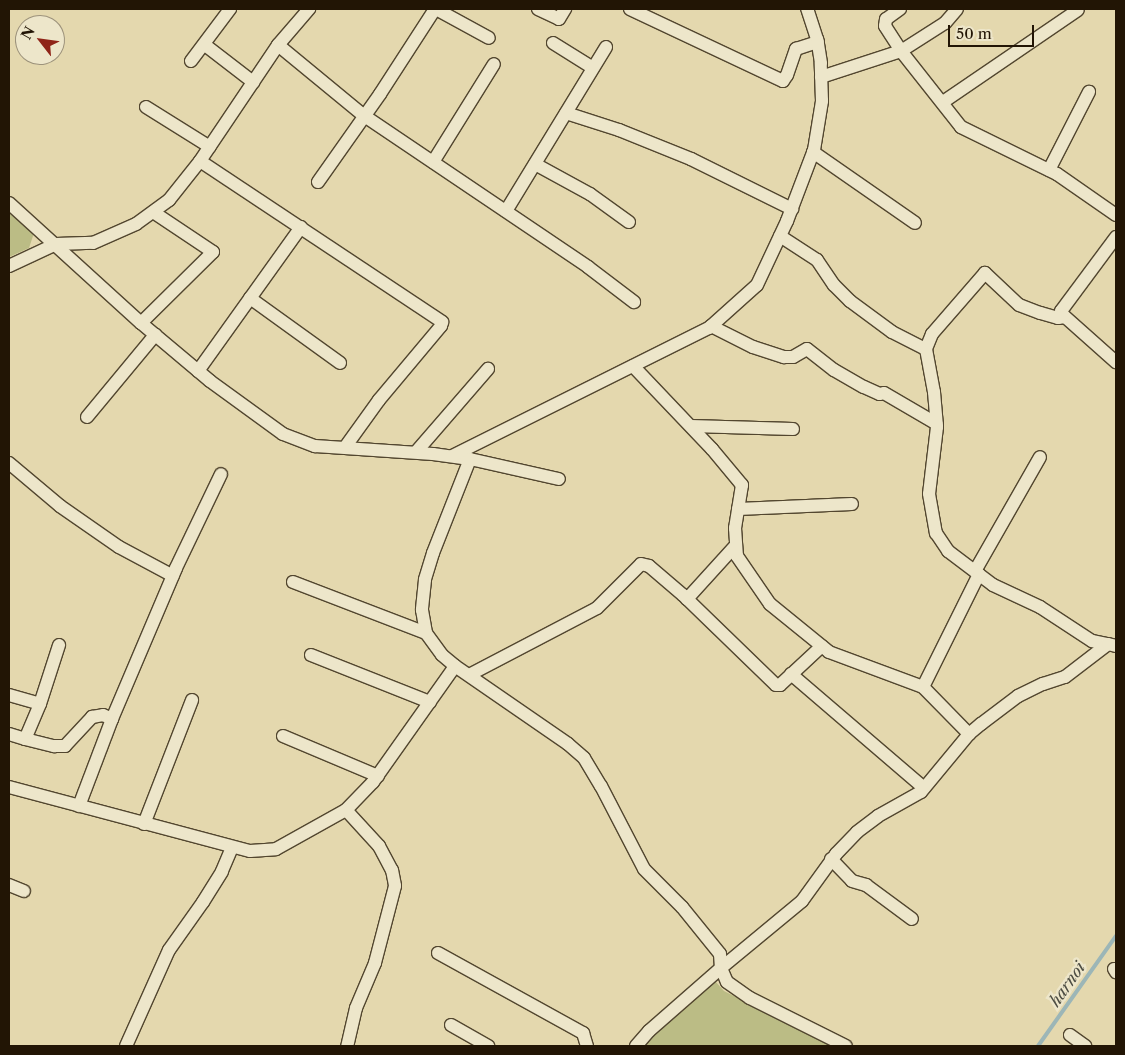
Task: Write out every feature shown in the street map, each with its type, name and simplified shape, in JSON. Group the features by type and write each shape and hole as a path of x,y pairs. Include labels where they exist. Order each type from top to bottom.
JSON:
{"street":[{"path":"191,61 205,45 230,9"},
{"path":"9,266 56,244 93,243 136,224 169,200 200,162 278,45 309,9"},
{"path":"318,182 436,9 489,38"},
{"path":"538,9 560,20 565,9"},
{"path":"630,9 783,81 796,50 818,42"},
{"path":"452,456 711,326 757,285 792,209 813,152 822,100 818,42 807,9"},
{"path":"900,9 886,19 885,26 901,51 961,127 1049,170 1116,215"},
{"path":"821,77 901,51 944,23 957,9"},
{"path":"943,102 1078,10"},
{"path":"552,43 593,68"},
{"path":"205,45 253,82"},
{"path":"278,45 363,116 506,211 634,302"},
{"path":"506,211 606,47"},
{"path":"433,162 494,64"},
{"path":"1049,170 1089,92"},
{"path":"146,107 210,147"},
{"path":"566,113 619,130 691,159 792,209"},
{"path":"813,152 915,223"},
{"path":"200,162 442,322 442,326 379,400 346,446"},
{"path":"535,164 590,194 629,222"},
{"path":"9,203 56,244 78,267 140,323 198,371 283,434 315,446 346,446 452,456 559,479"},
{"path":"140,323 213,252 153,212"},
{"path":"198,371 301,227"},
{"path":"780,236 817,260 834,285 850,302 892,332 926,349"},
{"path":"1116,236 1061,311 1064,317 1116,362"},
{"path":"1064,317 1058,318 1040,314 1019,305 983,273 932,334 926,349 934,392 936,424 929,494 936,533 948,551 993,585 1040,606 1067,622 1092,641 1112,645"},
{"path":"250,298 340,363"},
{"path":"711,326 753,347 784,357 793,357 807,350 834,370 864,387 880,394 884,392 936,424"},
{"path":"87,418 155,335"},
{"path":"633,366 691,426 742,484 735,528 737,556 770,604 829,652 923,687 969,734"},
{"path":"416,452 488,369"},
{"path":"691,426 793,429"},
{"path":"923,687 977,573 1040,457"},
{"path":"470,459 433,553 425,580 422,610 426,633 442,655 455,666 568,744 584,758 601,786 644,869 682,907 720,954 721,968 727,982 750,998 846,1046"},
{"path":"10,466 60,506 119,547 173,576"},
{"path":"80,806 112,719 173,576 222,474"},
{"path":"738,509 852,504"},
{"path":"687,599 736,545"},
{"path":"469,676 597,608 641,564 649,566 687,599 776,685 780,685 822,646"},
{"path":"293,582 426,633"},
{"path":"25,739 40,704 59,645"},
{"path":"636,1046 649,1031 721,968 802,901 831,859 857,832 878,816 924,788 969,734 1018,696 1043,684 1065,677 1112,645"},
{"path":"311,654 430,702"},
{"path":"9,787 250,851 276,850 346,810 378,776 455,666"},
{"path":"792,674 924,788"},
{"path":"9,695 40,704"},
{"path":"144,824 192,700"},
{"path":"9,734 54,746 65,746 92,717 103,715 112,719"},
{"path":"283,736 378,776"},
{"path":"346,810 379,846 392,870 395,886 375,963 356,1008 347,1046"},
{"path":"126,1046 169,950 212,886 232,846"},
{"path":"831,859 852,881 866,884 912,919"},
{"path":"9,885 24,891"},
{"path":"438,953 583,1033 587,1046"},
{"path":"451,1025 488,1046"},
{"path":"1070,1035 1085,1046"}],"green space":[{"path":"9,210 34,233 29,248 9,257"},
{"path":"715,981 724,991 834,1046 642,1046"}],"waterway":[{"name":"harnoi","path":"1038,1046 1116,936"}]}
